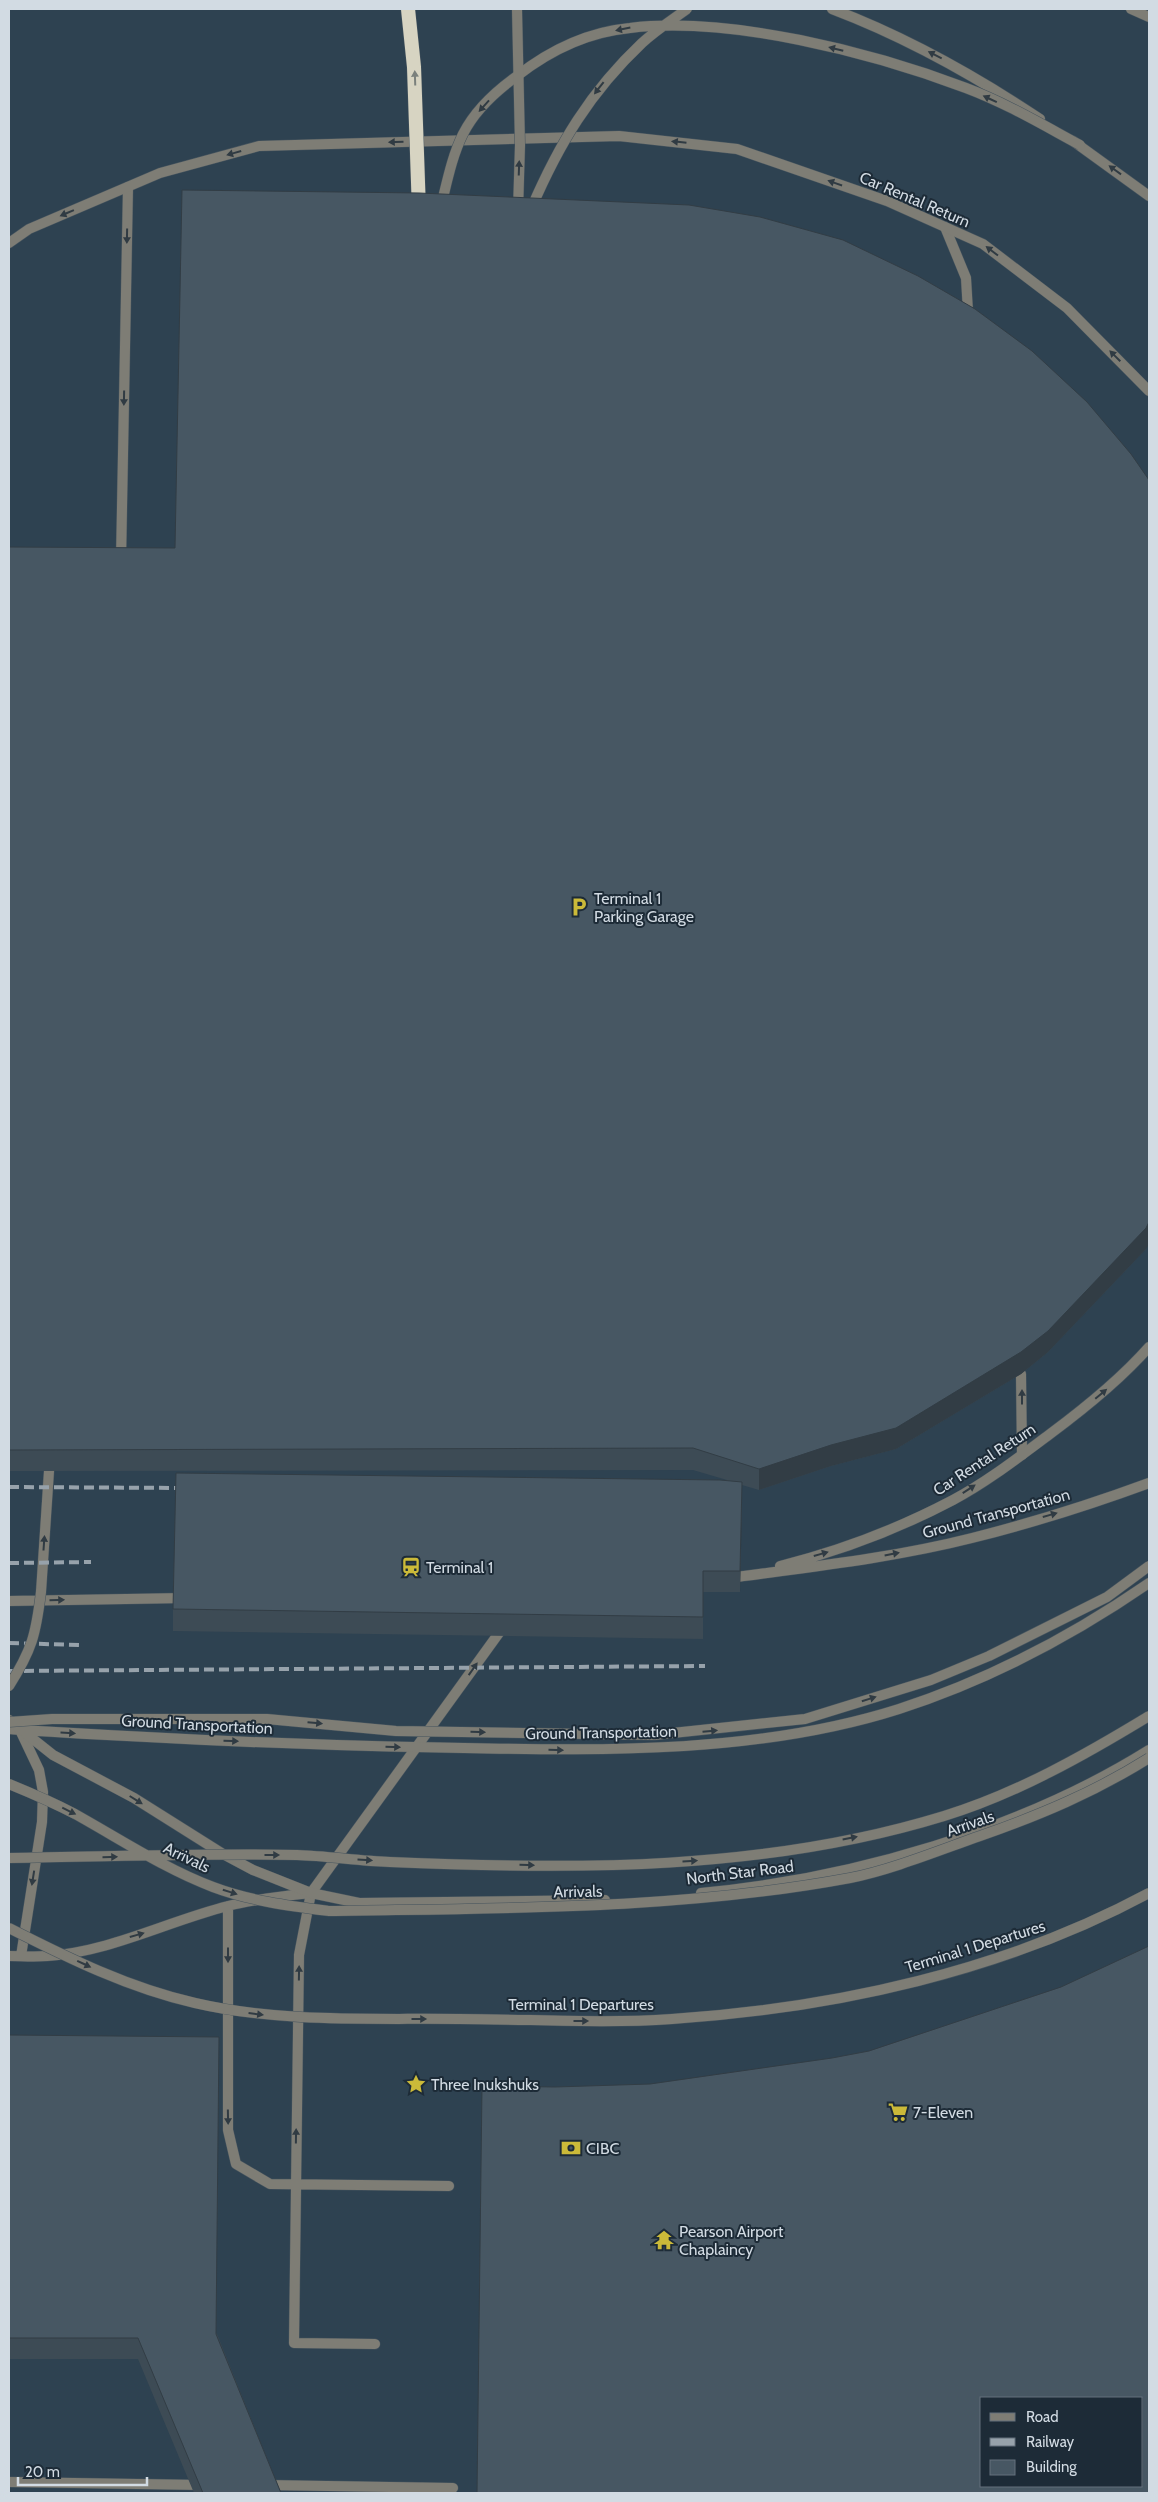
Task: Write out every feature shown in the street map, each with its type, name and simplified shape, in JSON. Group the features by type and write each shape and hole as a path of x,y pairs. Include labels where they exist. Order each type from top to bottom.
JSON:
{"highway":[{"path":"408,9 414,67 419,214"}],"street":[{"path":"517,9 522,218 577,117 602,83 643,42 688,9"},
{"path":"832,9 910,42 968,72 1080,145 1149,196"},
{"path":"1132,9 1149,17"},
{"path":"1144,9 1149,12"},
{"path":"439,215 449,173 463,133 482,107 502,87 540,58 581,39 629,28 689,26 768,34 898,65 967,88 1021,113 1080,145"},
{"name":"Car Rental Return","path":"9,244 29,229 160,173 259,146 619,136 737,149 887,201 983,244 1067,308 1149,391"},
{"path":"120,569 128,187"},
{"path":"945,227 966,278 968,312"},
{"name":"Car Rental Return","path":"718,1580 782,1566 846,1547 896,1527 954,1500 1022,1455 1116,1381 1149,1347"},
{"path":"1021,1374 1022,1455"},
{"path":"9,1686 24,1663 36,1631 49,1471"},
{"name":"Ground Transportation","path":"718,1580 854,1561 971,1538 1114,1496 1149,1483"},
{"path":"9,1721 52,1719 267,1719 396,1731 654,1735 805,1719 931,1680 990,1656 1107,1597 1149,1566"},
{"name":"Ground Transportation","path":"9,1729 191,1740 581,1750 664,1746 772,1737 833,1726 898,1709 957,1688 1020,1660 1109,1611 1149,1583"},
{"path":"9,1601 199,1598"},
{"path":"374,2344 294,2343 299,1955 311,1893 511,1616"},
{"path":"9,1858 299,1855 389,1862 589,1866 693,1862 782,1852 866,1835 945,1816 1017,1787 1098,1746 1149,1716"},
{"path":"9,1721 53,1755 134,1798 223,1854 253,1870 311,1893"},
{"path":"20,1730 39,1770 43,1792 42,1822 21,1956"},
{"name":"North Star Road","path":"311,1893 358,1903 550,1902 636,1899 712,1892 795,1881 854,1868 992,1825 1061,1797 1149,1750"},
{"name":"Arrivals","path":"9,1784 72,1813 173,1868 213,1887 245,1897 289,1906 329,1911 614,1905 697,1900 852,1877 1047,1812 1125,1773 1149,1758"},
{"path":"9,1956 48,1956 75,1952 139,1935 228,1906 272,1897 311,1893"},
{"name":"Terminal 1 Departures","path":"9,1928 118,1980 192,2002 235,2011 277,2016 334,2018 654,2020 771,2009 825,2000 918,1980 1040,1943 1118,1910 1149,1894"},
{"path":"228,1906 228,2122 236,2164 270,2184 449,2186"},
{"path":"9,2482 216,2485"},
{"path":"256,2485 453,2488"}],"shaded area":[{"path":"9,9 1149,9 1149,2493 9,2493"}],"building":[{"name":"Terminal 1 Parking Garage","path":"182,190 419,193 689,205 760,217 843,240 918,276 975,309 1032,351 1087,402 1131,454 1149,480 1149,1222 1146,1228 1048,1331 1021,1352 896,1428 831,1445 759,1469 693,1448 9,1450 9,547 175,548"},
{"path":"176,1473 720,1480 742,1482 740,1571 703,1571 703,1617 173,1609"},
{"path":"1149,1946 1149,2493 477,2493 482,2086 555,2087 650,2084 869,2051 1061,1987"},
{"path":"9,2035 219,2037 216,2334 281,2493 203,2493 138,2338 9,2338"}],"railway":[{"path":"9,1487 190,1488"},
{"path":"9,1563 91,1562"},
{"path":"9,1643 80,1645"},
{"path":"9,1671 705,1666"}],"place":[{"name":"Terminal 1 Parking Garage","path":"579,907"},
{"name":"Terminal 1","path":"411,1567"},
{"name":"Three Inukshuks","path":"416,2084"},
{"name":"7-Eleven","path":"898,2112"},
{"name":"CIBC","path":"571,2148"},
{"name":"Pearson Airport Chaplaincy","path":"664,2240"}]}
